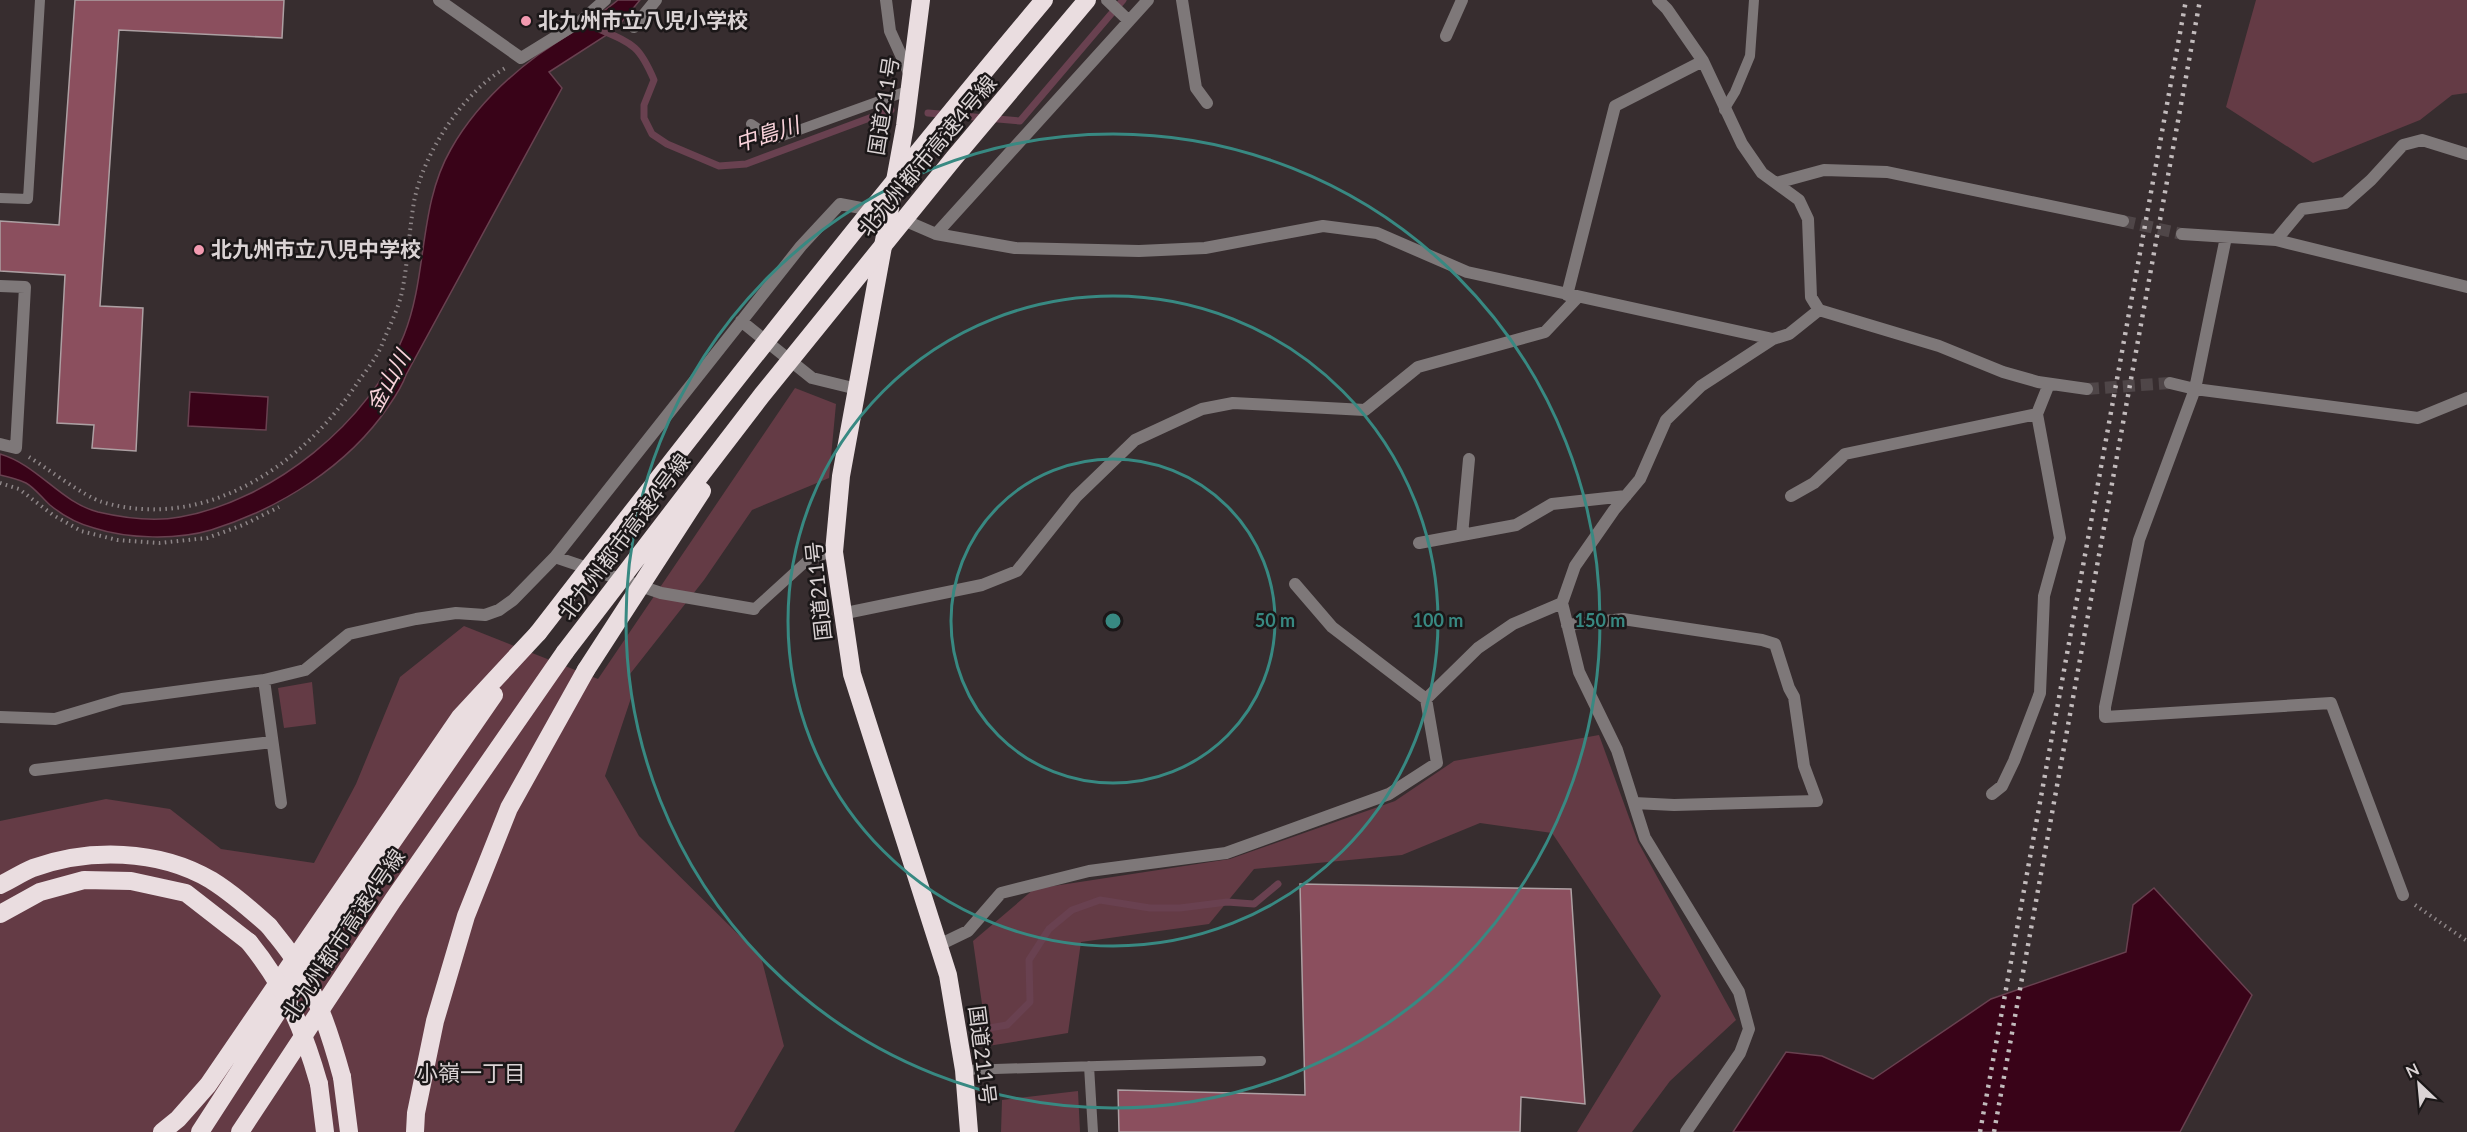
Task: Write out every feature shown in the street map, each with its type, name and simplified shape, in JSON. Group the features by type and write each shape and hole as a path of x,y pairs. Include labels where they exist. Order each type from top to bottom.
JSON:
{"highway":[{"name":"国道211号","path":"921,0 911,84 841,476 834,552 852,674 948,975 964,1070 969,1132"},
{"name":"北九州都市高速4号線","path":"201,1132 323,942 538,633 737,377 930,136 1044,0"},
{"name":"北九州都市高速4号線","path":"240,1132 399,891 565,652 762,395 954,158 1087,0"},
{"path":"415,1132 416,1113 435,1021 466,916 509,808 586,670 762,395"},
{"path":"162,1132 178,1119 208,1086 460,717 538,633"},
{"path":"0,885 32,869 76,857 122,854 170,862 210,879 241,901 268,926 297,963 315,996 330,1033 342,1077 349,1132"},
{"path":"0,914 40,892 84,880 131,881 186,892 249,942 272,971 294,1012 308,1047 319,1084 325,1132"}],"street":[{"path":"439,0 521,58 581,21 605,0"},
{"path":"634,27 656,0"},
{"path":"886,0 890,31 911,84"},
{"path":"1107,0 1127,18"},
{"path":"936,234 1127,18 1148,0"},
{"path":"1182,0 1196,88 1207,103"},
{"path":"1446,36 1462,0"},
{"path":"1658,0 1702,61 1742,144 1762,173 1799,200 1808,219 1811,297 1819,310 1939,346 2003,372 2049,384 2087,389"},
{"path":"842,614 982,585 1017,571 1076,497 1135,440 1202,409 1233,403 1365,410 1418,367 1545,332 1572,296 1615,106 1702,61"},
{"path":"2276,240 2302,209 2345,203 2372,180 2403,145 2422,140 2467,154"},
{"path":"1776,183 1824,170 1887,172 2122,221"},
{"path":"0,717 55,719 122,699 264,680 305,670 349,634 416,619 456,613 485,615 499,610 513,600 555,557 801,246 840,204 889,213 936,234 1015,248 1139,251 1205,248 1323,226 1377,233 1467,272 1773,339"},
{"path":"2182,234 2276,240 2467,287"},
{"path":"2226,237 2195,389 2139,540 2105,707 2105,717 2331,703 2403,896"},
{"path":"0,285 25,287 16,448 0,444"},
{"path":"1686,1132 1740,1053 1749,1029 1739,992 1646,838 1617,750 1579,672 1562,603 1575,566 1640,479 1666,420 1701,386 1773,339 1789,334 1819,310"},
{"path":"741,321 812,378 857,389"},
{"path":"2170,383 2195,389 2418,418 2467,398"},
{"path":"1992,794 2002,786 2014,761 2040,693 2044,596 2060,538 2037,414 2049,384"},
{"path":"1791,495 1814,483 1845,454 2037,414"},
{"path":"1462,535 1469,459"},
{"path":"1419,543 1516,525 1552,504 1626,496"},
{"path":"555,557 661,593 754,609"},
{"path":"939,945 968,931 1000,893 1089,871 1226,853 1389,794 1437,763 1426,699 1332,627 1295,584"},
{"path":"1426,699 1478,648 1513,624 1562,603"},
{"path":"1567,625 1623,620 1762,640 1775,644 1794,697 1804,766 1817,801 1674,805 1634,803"},
{"path":"264,680 280,803"},
{"path":"35,770 272,742"}],"lane":[{"path":"0,198 28,199 40,0"},
{"path":"1724,110 1735,92 1750,56 1754,0"},
{"path":"751,124 774,139 911,84"},
{"path":"754,609 809,560 834,552"},
{"path":"964,1070 1261,1061"},
{"path":"1089,1066 1093,1132"}],"path":[{"path":"16,448 101,502 142,508 173,509 208,501 250,484 289,459 315,436 344,403 379,350 402,293 414,199 429,157 452,117 496,73 521,58"},
{"path":"0,483 19,489 53,515 81,531 117,540 159,543 207,538 243,525 279,507"},
{"path":"2403,896 2467,941"}],"shaded area":[{"path":"2256,0 2467,0 2467,93 2452,95 2420,120 2313,163 2226,107"},
{"path":"795,388 836,404 829,478 752,510 704,580 630,674 632,695 605,776 639,836 761,957 784,1046 734,1132 0,1132 0,821 106,799 170,809 221,849 314,863 356,784 400,677 464,626 598,679"},
{"path":"312,682 316,724 284,728 278,688"},
{"path":"1599,735 1638,842 1736,1020 1670,1081 1632,1132 1577,1132 1661,996 1552,833 1480,823 1402,855 1254,869 1209,924 1081,942 1068,1033 988,1046 973,941 1034,889 1230,859 1395,801 1454,761"},
{"path":"1078,1091 1080,1132 1001,1132 1002,1100"}],"water":[{"name":"金山川","path":"618,0 640,0 616,29 549,72 562,88 388,407 353,448 310,483 262,510 211,530 168,537 152,537 107,532 77,522 50,505 26,483 0,475 0,454 26,466 84,507 129,518 170,518 215,508 249,494 314,453 368,398 388,367 404,335 417,289 433,194 440,171 459,135 479,110 513,75"},
{"path":"190,392 268,397 266,430 188,426"},
{"path":"2154,888 2252,995 2180,1132 1733,1132 1786,1052 1822,1056 1873,1079 1991,999 2126,952 2133,905"}],"building":[{"path":"75,0 284,0 282,38 119,30 100,306 143,308 136,451 92,448 94,425 57,423 65,275 0,271 0,221 59,225"},
{"path":"1300,884 1571,889 1585,1104 1521,1097 1520,1132 1119,1132 1118,1090 1305,1095"}],"waterway":[{"name":"中島川","path":"928,113 1020,121 1123,0"},
{"name":"中島川","path":"601,30 629,43 640,53 649,69 654,80 644,105 644,118 652,134 667,144 719,166 746,164 891,110"},
{"path":"983,1029 1007,1025 1030,1002 1029,960 1049,929 1072,910 1100,900 1150,908 1180,908 1227,902 1254,904 1278,884"}],"tunnel":[{"path":"2123,221 2182,234"},
{"path":"2087,389 2170,383"}],"railway":[{"path":"1980,1132 2186,0"},
{"path":"1994,1132 2200,0"}],"place":[{"name":"北九州市立八児小学校","path":"526,21"},
{"name":"北九州市立八児中学校","path":"199,250"}],"district":[{"name":"小嶺一丁目","path":"471,1073"}]}
